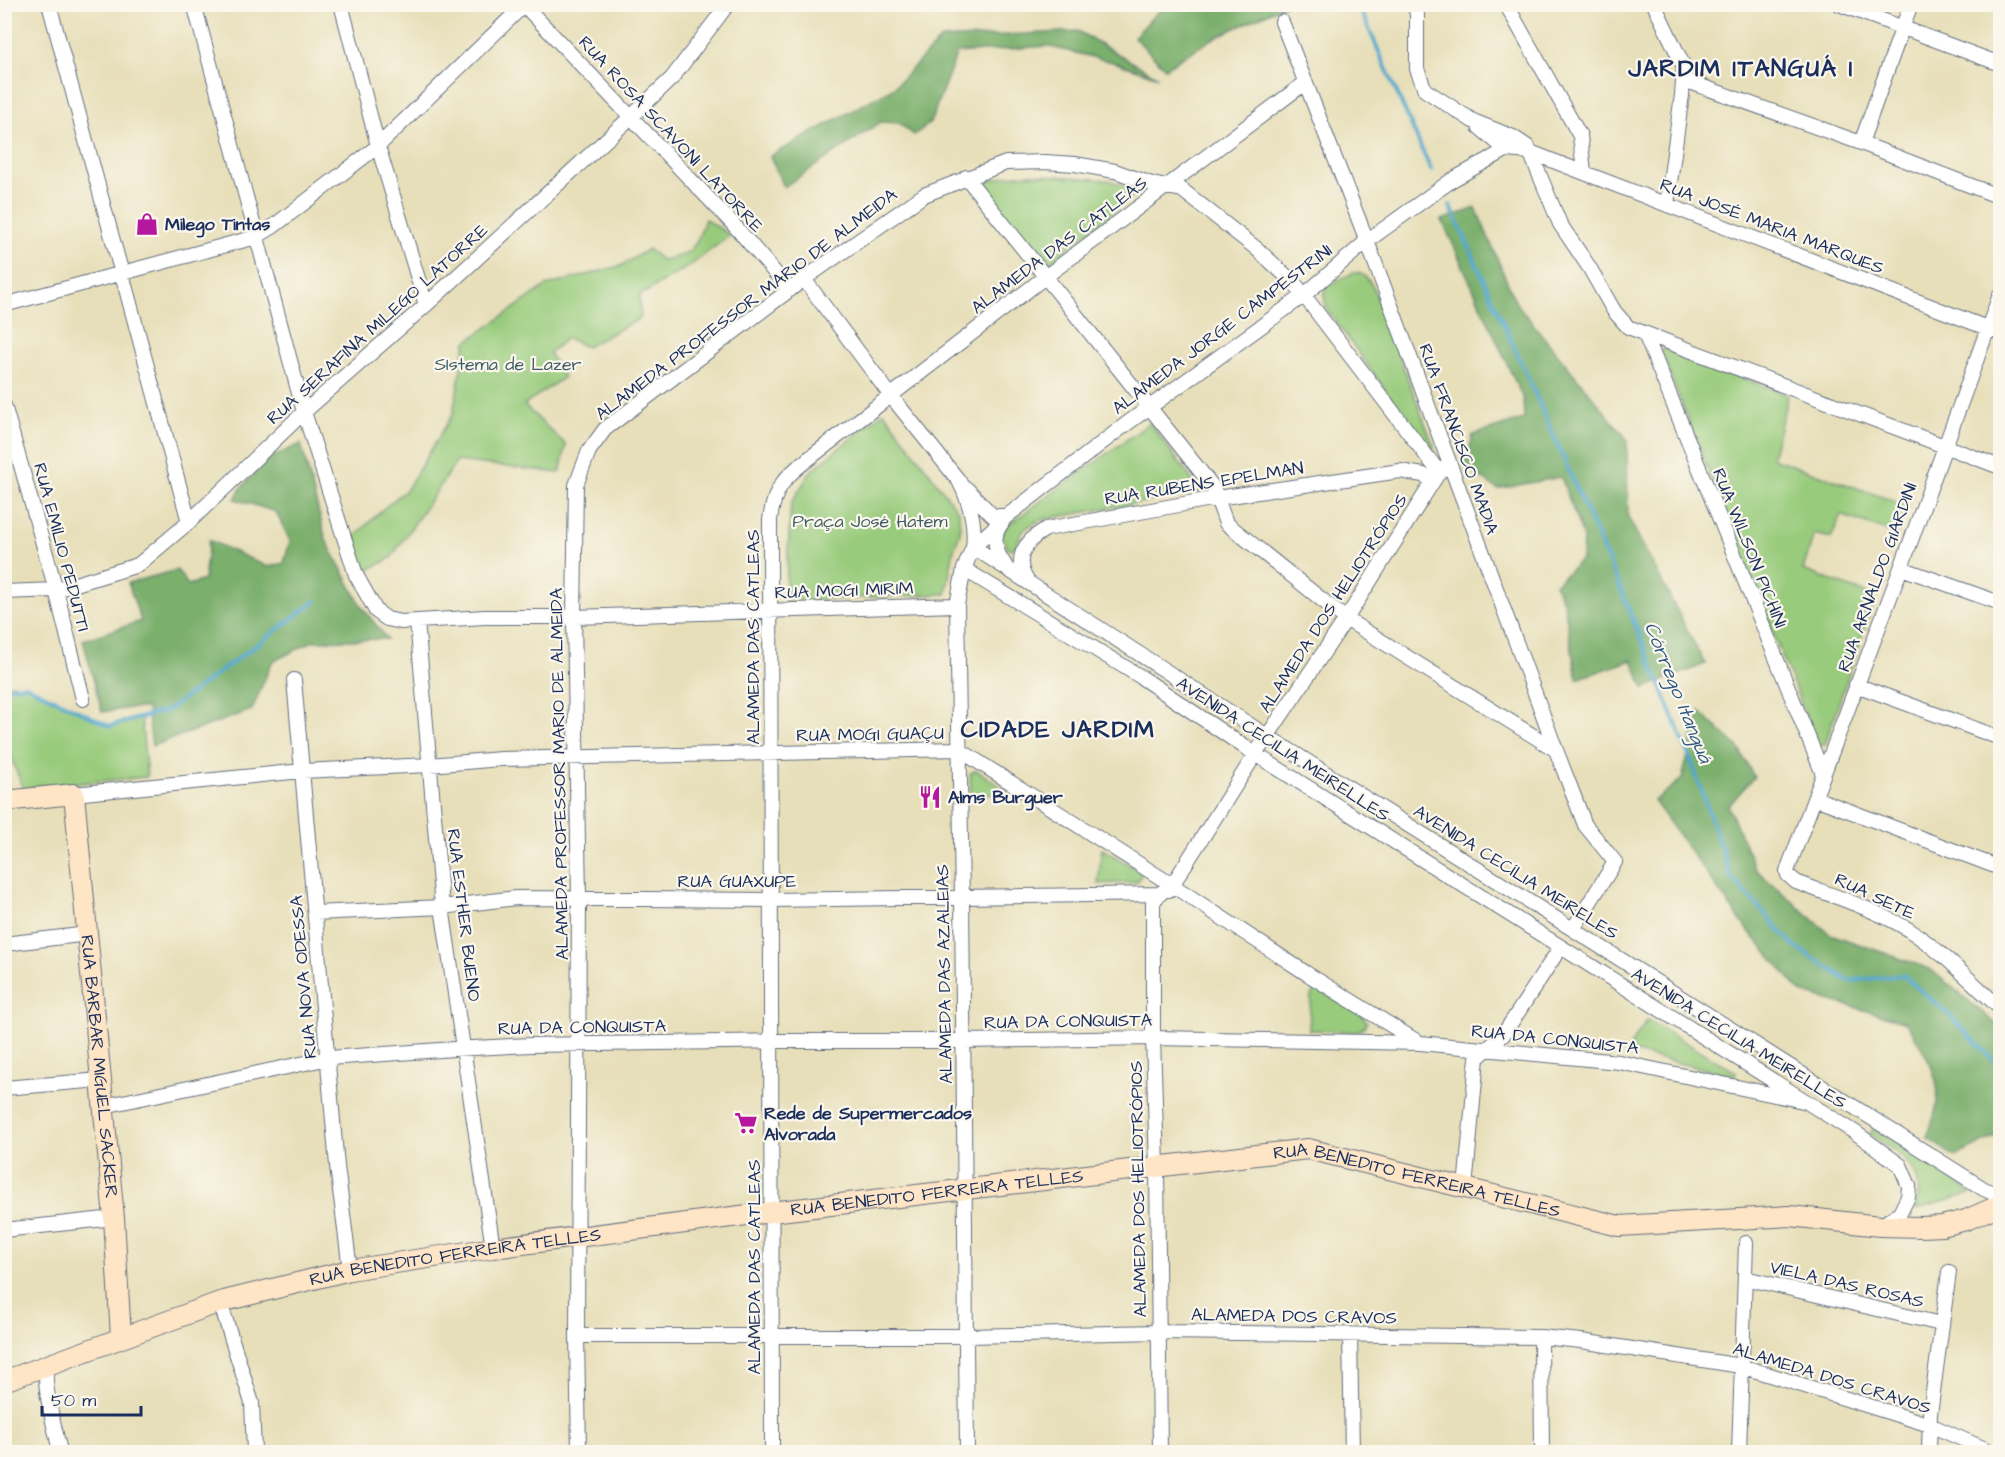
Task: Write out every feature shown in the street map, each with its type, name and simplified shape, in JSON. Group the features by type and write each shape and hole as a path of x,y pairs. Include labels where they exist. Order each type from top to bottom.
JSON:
{"main road":[{"path":"4,801 74,794"},
{"name":"RUA BARBAR MIGUEL SACKER","path":"74,794 114,1218 121,1338"},
{"name":"RUA BENEDITO FERREIRA TELLES","path":"4,1381 220,1302 350,1270 493,1248 771,1212 1308,1149 1619,1226 1790,1216 1880,1226 1942,1226 1966,1220 2001,1205"}],"street":[{"path":"49,4 189,522"},
{"path":"194,4 304,412"},
{"path":"341,4 378,146 426,305"},
{"name":"RUA JOSÉ MARIA MARQUES","path":"1415,4 1417,69 1420,81 1425,90 1435,98 1473,121 1508,135 1529,149 1584,172 1994,331"},
{"path":"1506,4 1580,136 1584,172"},
{"path":"1654,4 1684,67 1667,204"},
{"path":"1839,4 2001,64"},
{"path":"1861,142 1911,4"},
{"path":"4,305 256,237 274,226 378,146 525,5"},
{"name":"RUA ROSA SCAVONI LATORRE","path":"525,5 733,224 790,290"},
{"name":"RUA SERAFINA MILEGO LATORRE","path":"4,592 56,590 138,565 189,522 304,412 426,305 631,117 672,78 729,5"},
{"name":"RUA FRANCISCO MADIA","path":"1282,22 1367,241 1441,473 1586,825 1615,862 1573,929"},
{"path":"1684,80 1861,142 2001,197"},
{"name":"ALAMEDA DAS CATLEAS","path":"772,1452 770,520 772,505 783,481 790,473 1045,277 1305,83"},
{"name":"RUA JOSÉ MARIA MARQUES","path":"1473,121 1506,150 1529,149"},
{"path":"1506,150 1512,140 1508,135"},
{"path":"1529,149 1560,224 1614,311 1628,327 2001,467"},
{"name":"ALAMEDA JORGE CAMPESTRINI","path":"964,569 973,546 1007,516 1149,407 1303,296 1367,241 1458,176 1506,150"},
{"name":"ALAMEDA PROFESSOR MARIO DE ALMEIDA","path":"579,1452 579,898 574,617 576,485 589,452 605,429 804,279 924,195 966,177 1006,164 1045,162 1075,164 1115,171 1152,184 1182,190 1247,241 1296,285 1441,473"},
{"path":"966,177 1213,488 1226,523 1346,619 1556,750"},
{"path":"804,279 891,396 959,481 993,516 1007,516"},
{"name":"RUA ARNALDO GIARDINI","path":"1787,871 1945,446 1994,331 2001,295"},
{"name":"RUA WILSON PICHINI","path":"1645,334 1823,774"},
{"name":"RUA EMÍLIO PEDUTTI","path":"4,405 56,590 83,699"},
{"name":"RUA MOGI MIRIM","path":"304,412 356,575 376,611 387,619 401,622 485,617 574,617 957,605"},
{"name":"RUA RUBENS EPELMAN","path":"1029,583 1021,568 1021,557 1026,545 1035,535 1046,529 1217,498 1400,471 1423,475 1441,473"},
{"name":"ALAMEDA DOS HELIOTRÓPIOS","path":"1153,924 1160,903 1255,754 1441,473"},
{"path":"959,481 967,496 972,516 973,546"},
{"name":"AVENIDA CECÍLIA MEIRELES","path":"1007,516 996,533 995,547 1004,564 1014,574"},
{"name":"AVENIDA CECÍLIA MEIRELES","path":"973,546 1267,736 1984,1189 2001,1196"},
{"path":"1901,568 2001,603"},
{"name":"ALAMEDA DAS AZALEIAS","path":"964,569 957,605 967,1452"},
{"name":"AVENIDA CECILIA MEIRELLES","path":"964,569 1141,677 1255,754 1856,1133 1900,1165 1909,1186 1908,1197 1900,1213 1880,1226"},
{"name":"RUA ESTHER BUENO","path":"417,621 442,908 493,1248"},
{"name":"RUA NOVA ODESSA","path":"294,680 337,1166 350,1270"},
{"path":"1856,685 2001,738"},
{"name":"RUA MOGI GUAÇU","path":"74,794 302,771 501,759 958,749 1420,1043"},
{"path":"1815,798 2001,868"},
{"name":"RUA SETE","path":"1787,871 1796,882 1881,915 1906,929 1967,977 2001,1008"},
{"name":"ALAMEDA DOS HELIOTRÓPIOS","path":"1160,1452 1153,903 1159,894 1172,885"},
{"name":"RUA GUAXUPE","path":"315,913 442,908 516,898 772,900 1159,894"},
{"path":"4,944 88,934"},
{"path":"1465,1188 1477,1058 1503,1035 1560,948"},
{"path":"1364,1008 1375,1025 1375,1041"},
{"name":"RUA DA CONQUISTA","path":"104,1106 328,1058 463,1048 1153,1038 1420,1043 1619,1062 1803,1101"},
{"path":"4,1088 101,1080"},
{"name":"AVENIDA CECILIA MEIRELLES","path":"1856,1133 1868,1116"},
{"path":"4,1230 114,1218"},
{"path":"1739,1452 1746,1244"},
{"path":"1929,1452 1929,1425 1949,1272"},
{"name":"VIELA DAS ROSAS","path":"1745,1278 1941,1324"},
{"path":"220,1302 252,1403 254,1452"},
{"name":"ALAMEDA DOS CRAVOS","path":"578,1336 967,1336 1160,1332 1541,1337 1741,1366 1929,1425 1992,1452"},
{"path":"1350,1334 1352,1452"},
{"path":"1541,1337 1542,1452"},
{"path":"49,1365 46,1369 45,1382 60,1452"}],"green space":[{"path":"1165,4 1285,5 1214,38 1165,68 1134,37"},
{"path":"1078,31 1158,77 1117,63 1047,46 957,53 930,123 914,135 899,123 881,122 784,187 770,156 893,88 941,39"},
{"path":"1031,174 1108,180 1138,190 1138,192 1047,265 981,183 1006,176"},
{"path":"1476,208 1516,303 1627,439 1628,517 1705,664 1644,688 1632,660 1577,679 1564,603 1555,584 1582,559 1583,537 1561,477 1497,489 1465,466 1473,435 1524,419 1523,399 1442,220"},
{"name":"SIstema de Lazer","path":"705,219 730,235 691,265 639,296 641,318 586,347 567,338 549,353 564,377 524,405 566,445 560,473 457,461 391,558 363,573 353,538 407,489 453,414 466,342 546,286 623,265 648,249 662,260 681,256 692,249"},
{"path":"1353,273 1362,274 1372,285 1434,447 1432,450 1429,450 1326,308 1324,296 1326,286"},
{"path":"1663,348 1788,395 1772,458 1908,506 1896,534 1841,515 1831,538 1814,534 1803,570 1875,597 1825,744 1818,746 1661,352"},
{"name":"Praça José Hatem","path":"884,412 959,512 960,533 954,549 946,594 785,601 791,503 812,470"},
{"path":"1150,423 1201,492 1040,520 1024,529 1014,548 1008,549 1002,536 1005,527"},
{"path":"301,444 326,540 362,607 387,639 313,641 272,662 252,710 152,746 147,708 102,712 83,640 141,621 128,583 177,570 188,585 204,580 209,540 268,567 284,563 290,541 276,512 235,499 241,488 269,458"},
{"path":"5,684 25,685 110,726 141,717 147,777 23,788 5,742"},
{"path":"1699,711 1737,746 1754,777 1728,806 1756,870 1830,934 1930,969 2000,1027 2000,1134 1955,1157 1927,1138 1936,1106 1937,1086 1929,1061 1906,1022 1801,992 1746,928 1654,801 1682,779"},
{"path":"978,771 1011,794 971,795 970,774"},
{"path":"1102,849 1140,871 1141,876 1137,882 1098,884"},
{"path":"1315,988 1362,1015 1367,1022 1363,1028 1356,1032 1309,1030 1311,996"},
{"path":"1647,1020 1736,1072 1735,1076 1627,1051"},
{"path":"1874,1128 1973,1193 1914,1210 1918,1196 1915,1173 1901,1156 1870,1134"}],"waterway":[{"name":"Córrego Itanguá","path":"1358,4 1431,170"},
{"name":"Córrego Itanguá","path":"1450,205 1617,581 1689,755 1731,877 1794,946 1849,981 1903,975 1950,1016 2000,1067"},
{"path":"4,688 25,685 110,726 168,710 316,601"}],"place":[{"name":"Milego Tintas","path":"147,224"},
{"name":"Alms Burguer","path":"930,797"},
{"name":"Rede de Supermercados Alvorada","path":"746,1123"}],"district":[{"name":"JARDIM ITANGUÁ I","path":"1741,68"},
{"name":"CIDADE JARDIM","path":"1058,729"}]}
